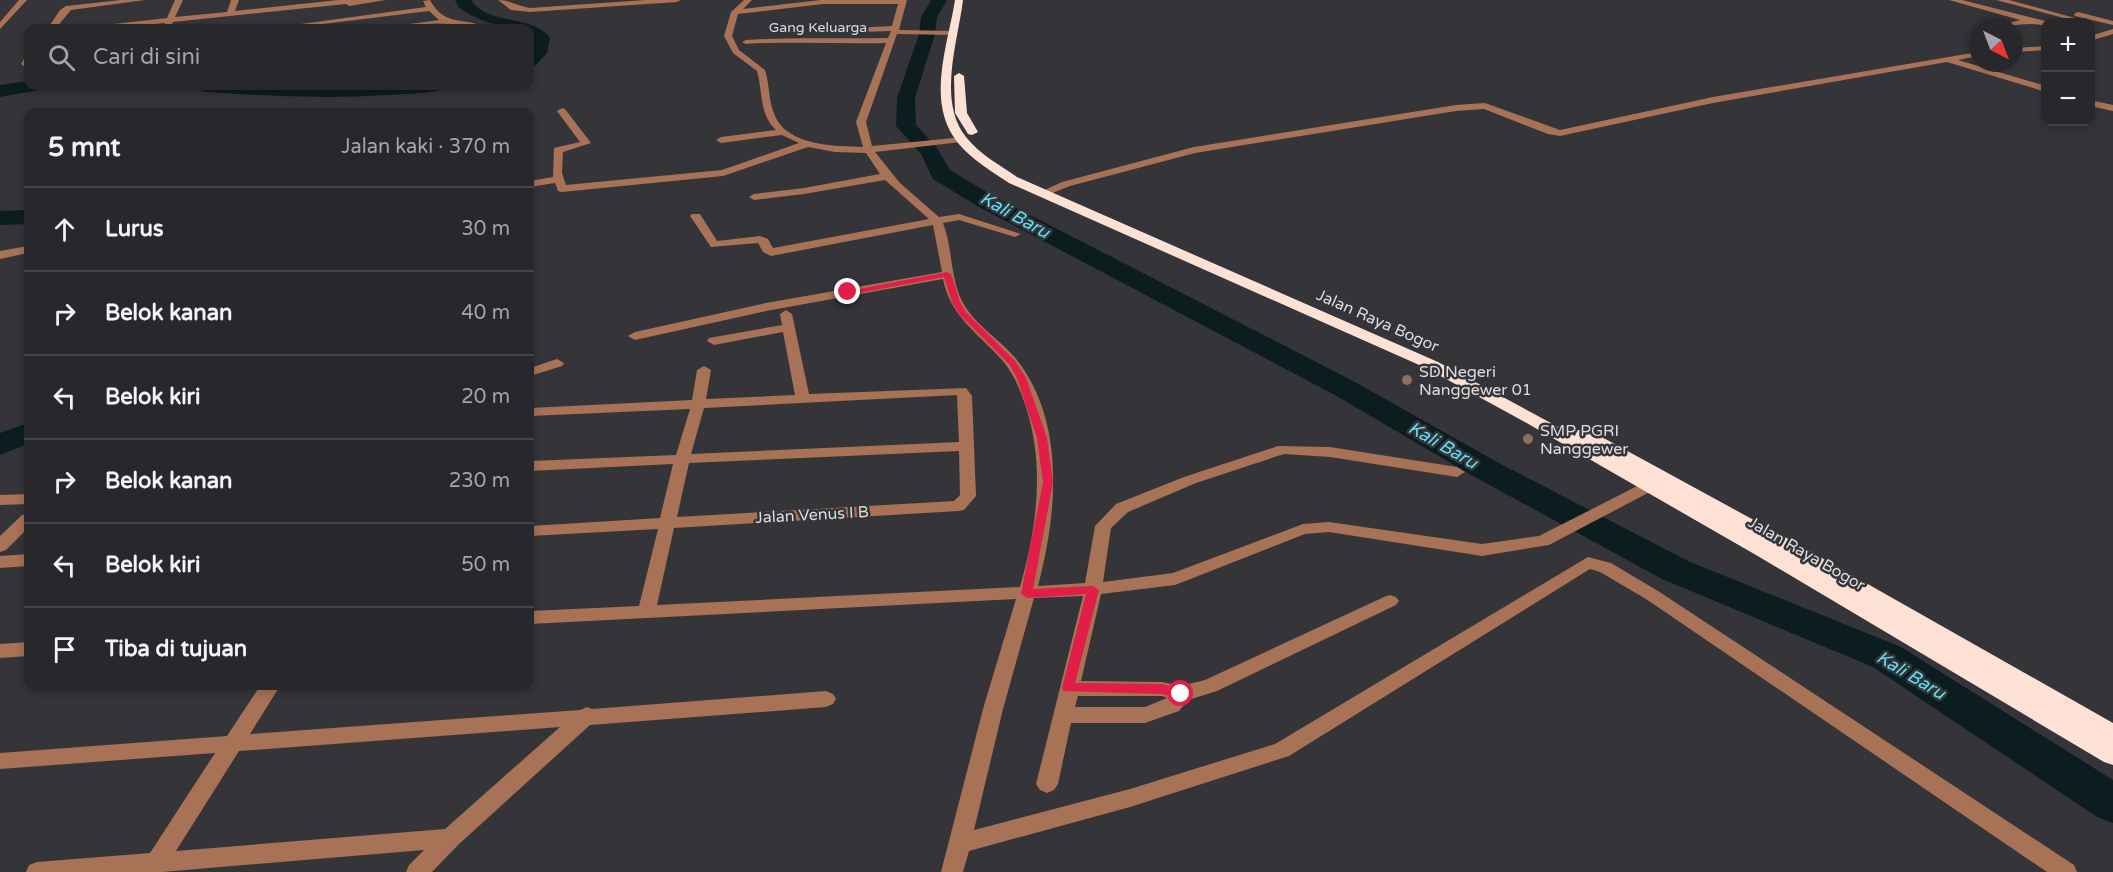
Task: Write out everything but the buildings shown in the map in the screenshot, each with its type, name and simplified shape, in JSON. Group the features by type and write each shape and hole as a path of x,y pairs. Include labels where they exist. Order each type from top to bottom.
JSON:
{"highway":[{"name":"Jalan Raya Bogor","path":"959,0 945,33 948,115 961,139 987,162 1013,180 1046,192 1432,365 1656,482 2113,735"},
{"name":"Jalan Raya Bogor","path":"969,0 958,84 961,113 977,140 999,159 1046,192"},
{"name":"Jalan Raya Bogor","path":"1656,482 1763,550 2113,755"}],"street":[{"path":"0,27 12,10 23,0"},
{"path":"168,24 179,0"},
{"path":"228,18 235,0"},
{"path":"168,24 228,18 287,6 359,0"},
{"path":"287,6 382,0"},
{"path":"426,0 429,9 447,21"},
{"path":"502,0 514,8 530,10 677,0"},
{"path":"748,0 735,12 728,36 736,51 761,70 772,122 783,132 807,144 868,150 961,139"},
{"path":"1953,0 2041,23"},
{"path":"2000,0 2070,18"},
{"path":"2010,3 2029,0"},
{"path":"121,10 132,1"},
{"path":"55,24 68,9 132,1"},
{"path":"735,12 823,2 902,1 894,33 861,122 862,136 868,150 887,176 937,221 944,246 947,274 956,302 963,313 1012,363 1022,378 1042,438 1048,482 1027,594 993,708 952,872"},
{"path":"284,24 287,6"},
{"path":"314,24 429,9"},
{"path":"0,11 12,10"},
{"path":"2066,12 2113,23"},
{"path":"117,18 117,24"},
{"path":"2023,22 2030,20"},
{"path":"420,24 447,21 462,24"},
{"path":"2095,25 2113,31"},
{"path":"2095,36 2113,31"},
{"path":"792,39 799,34 822,32 945,33"},
{"name":"Gang Keluarga","path":"746,42 792,39 811,42 894,33"},
{"path":"2023,50 2041,48"},
{"path":"2023,52 2041,58"},
{"path":"1046,192 1154,159 1194,150 1445,109 1485,106 1551,132 1560,133 1713,100 1969,56"},
{"path":"1946,60 2041,88"},
{"path":"2095,104 2113,108"},
{"path":"562,111 586,143 558,150 559,179 562,189 723,173 807,144"},
{"path":"721,140 783,132"},
{"path":"754,197 804,191 887,176"},
{"path":"534,183 559,179"},
{"path":"696,216 715,245 760,239 771,252 959,216 1015,234"},
{"path":"0,255 24,251"},
{"path":"634,336 766,307 947,274"},
{"path":"714,341 787,321 803,398"},
{"path":"534,371 557,363"},
{"path":"647,611 666,523 698,405 704,370"},
{"path":"534,412 961,391 965,396 965,446 534,466"},
{"name":"Jalan Venus I B","path":"534,531 958,506 968,496 965,446"},
{"path":"1047,784 1093,590 1103,526 1122,508 1190,480 1283,449 1330,452 1457,472"},
{"path":"534,618 1093,590 1174,579 1303,529 1329,527 1482,550 1503,549 1552,538 1656,482"},
{"path":"0,500 24,499"},
{"path":"0,546 24,523"},
{"path":"0,562 24,561"},
{"path":"960,844 1130,798 1282,750 1588,563 1605,567 1652,595 2066,872"},
{"path":"1068,688 1162,689 1181,694 1210,686 1390,601"},
{"path":"0,651 24,649"},
{"path":"152,868 267,690"},
{"path":"1062,715 1145,715 1172,706 1181,694"},
{"path":"0,761 826,699"},
{"path":"417,872 450,838 587,716"},
{"path":"37,872 152,868 450,838"}],"waterway":[{"path":"463,0 463,4 485,17 508,24"},
{"name":"Kali Baru","path":"939,0 929,17 927,34 906,98 906,126 930,152 941,174 987,202 1344,388 1485,469 1675,570 1887,657 2113,804"},
{"path":"534,31 542,38 541,49 534,57"},
{"path":"0,91 24,87"},
{"path":"263,90 377,90"},
{"path":"0,218 24,217"},
{"path":"0,445 24,434"}],"place":[{"name":"SD Negeri Nanggewer 01","path":"1407,380"},
{"name":"SMP PGRI Nanggewer","path":"1528,439"}],"route":[{"path":"848,292 947,274 956,302 963,313 1012,363 1022,378 1042,438 1048,482 1027,594 1093,590 1068,688 1162,689 1181,694"}]}
